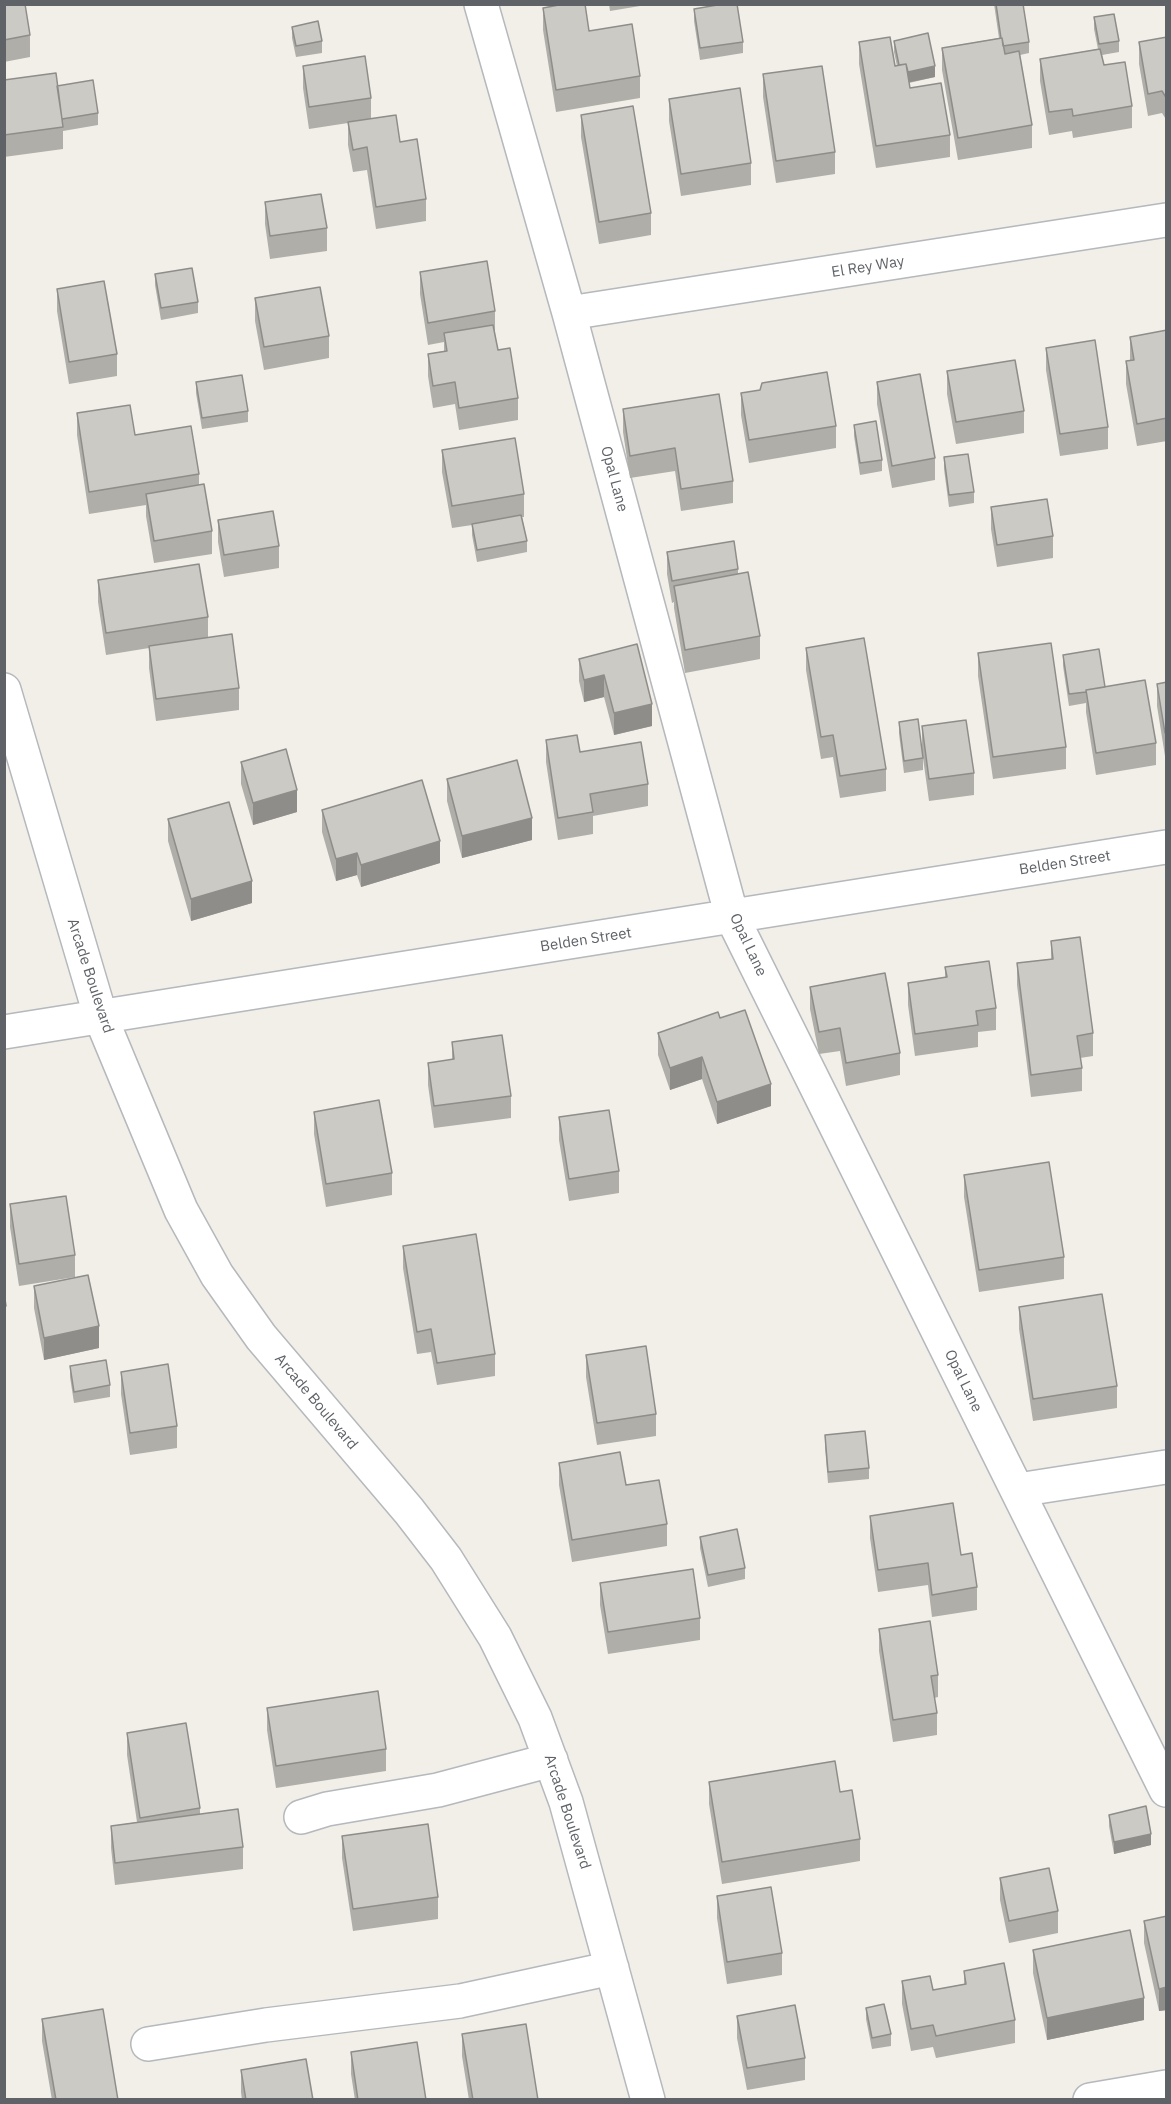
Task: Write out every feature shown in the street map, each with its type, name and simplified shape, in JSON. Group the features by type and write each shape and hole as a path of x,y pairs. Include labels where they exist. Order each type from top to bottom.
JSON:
{"street":[{"name":"Opal Lane","path":"481,4 569,313 732,916 1167,1790"},
{"name":"El Rey Way","path":"569,313 1167,220"},
{"name":"Arcade Boulevard","path":"4,690 101,1018 182,1210 217,1275 261,1337 410,1511 446,1559 495,1636 535,1718 566,1802 648,2100"},
{"name":"Belden Street","path":"4,1032 1167,847"},
{"path":"1018,1490 1167,1467"},
{"path":"301,1817 327,1809 438,1790 551,1760"},
{"path":"148,2044 266,2025 460,2001 612,1968"},
{"path":"1090,2100 1167,2087"}],"building":[{"path":"4,4 25,4 30,35 4,40"},
{"path":"564,4 585,4 589,31 632,24 640,76 556,90 543,8"},
{"path":"737,4 743,42 700,48 694,9"},
{"path":"996,4 1023,4 1029,42 1003,46"},
{"path":"1114,14 1119,41 1099,44 1094,17"},
{"path":"318,21 322,41 296,46 292,27"},
{"path":"928,33 935,66 908,72 906,64 899,65 894,41"},
{"path":"890,37 895,66 906,64 910,88 941,83 950,135 876,146 859,42"},
{"path":"1167,37 1167,99 1162,91 1148,94 1139,42"},
{"path":"1002,38 1005,54 1019,51 1032,125 958,138 942,48"},
{"path":"1100,49 1104,65 1125,62 1132,106 1073,116 1072,109 1049,112 1040,59"},
{"path":"365,56 371,98 309,107 303,66"},
{"path":"822,66 835,152 776,161 763,74"},
{"path":"56,73 63,127 4,135 4,80"},
{"path":"93,80 98,113 62,119 57,86"},
{"path":"740,88 751,163 681,174 669,99"},
{"path":"633,106 651,213 599,222 581,115"},
{"path":"396,115 400,142 417,139 426,199 376,207 367,147 353,150 348,122"},
{"path":"321,194 327,228 270,236 265,202"},
{"path":"487,261 495,311 428,323 420,272"},
{"path":"192,268 198,302 161,308 155,274"},
{"path":"104,281 117,354 69,362 57,289"},
{"path":"320,287 329,336 264,347 255,298"},
{"path":"493,325 498,350 510,348 518,398 459,408 455,382 433,386 428,354 447,351 444,333"},
{"path":"1167,330 1167,418 1137,424 1126,361 1134,360 1130,337"},
{"path":"1095,340 1108,427 1060,434 1046,348"},
{"path":"1015,360 1024,411 956,422 947,371"},
{"path":"827,372 836,426 749,440 741,393 760,390 762,383"},
{"path":"920,374 935,458 892,466 877,382"},
{"path":"242,375 248,411 202,418 196,382"},
{"path":"719,394 733,481 681,489 675,448 630,456 623,409"},
{"path":"130,405 135,435 191,426 199,474 89,492 77,413"},
{"path":"876,421 882,460 860,463 854,425"},
{"path":"515,438 524,494 452,506 442,450"},
{"path":"968,454 974,492 949,495 944,457"},
{"path":"204,484 212,531 154,541 146,494"},
{"path":"1047,499 1053,536 997,545 991,507"},
{"path":"273,511 279,546 224,555 218,520"},
{"path":"521,515 527,541 477,550 472,524"},
{"path":"734,541 738,569 672,581 667,552"},
{"path":"199,564 208,617 106,633 98,580"},
{"path":"748,572 760,636 685,650 674,586"},
{"path":"232,634 239,688 156,699 149,646"},
{"path":"864,638 886,769 840,776 833,735 821,737 806,648"},
{"path":"1051,643 1066,747 993,757 978,653"},
{"path":"637,644 652,704 614,713 604,675 584,680 579,659"},
{"path":"1099,649 1105,687 1069,694 1063,655"},
{"path":"1145,680 1156,743 1096,753 1086,690"},
{"path":"1167,682 1167,733 1165,733 1157,684"},
{"path":"918,719 923,758 904,761 899,722"},
{"path":"966,720 974,773 929,779 922,726"},
{"path":"577,735 580,752 641,742 648,784 590,794 593,812 558,818 546,740"},
{"path":"286,749 297,790 253,803 241,762"},
{"path":"517,760 532,818 462,836 447,779"},
{"path":"422,780 440,841 361,865 357,853 336,859 322,810"},
{"path":"229,802 252,881 191,899 168,819"},
{"path":"1080,937 1093,1033 1077,1036 1082,1068 1031,1075 1017,963 1053,959 1051,941"},
{"path":"989,961 996,1008 976,1011 978,1025 915,1034 908,983 947,977 945,967"},
{"path":"885,973 900,1053 846,1063 840,1028 819,1032 810,987"},
{"path":"745,1010 771,1084 717,1102 702,1057 670,1068 658,1033 718,1012 720,1018"},
{"path":"502,1035 511,1096 434,1106 428,1063 454,1059 452,1042"},
{"path":"379,1100 392,1173 326,1184 314,1112"},
{"path":"609,1110 619,1171 569,1179 559,1117"},
{"path":"1049,1162 1064,1257 979,1270 964,1175"},
{"path":"66,1196 75,1255 19,1264 10,1204"},
{"path":"476,1234 495,1354 437,1363 431,1329 417,1332 403,1246"},
{"path":"88,1275 99,1326 44,1338 34,1286"},
{"path":"1102,1294 1117,1386 1033,1399 1019,1307"},
{"path":"646,1346 656,1414 597,1423 586,1355"},
{"path":"106,1360 110,1385 74,1392 70,1366"},
{"path":"168,1364 177,1426 130,1433 121,1372"},
{"path":"865,1431 869,1468 828,1472 825,1435"},
{"path":"620,1452 626,1485 659,1480 667,1524 572,1540 559,1463"},
{"path":"953,1503 961,1555 972,1553 977,1587 932,1595 928,1563 878,1570 870,1516"},
{"path":"737,1529 745,1568 708,1575 700,1537"},
{"path":"693,1569 700,1618 608,1632 600,1583"},
{"path":"930,1621 938,1675 931,1676 937,1713 893,1720 879,1629"},
{"path":"378,1691 386,1749 276,1766 267,1708"},
{"path":"186,1723 200,1808 140,1818 127,1733"},
{"path":"835,1761 840,1792 852,1790 860,1839 722,1862 709,1782"},
{"path":"1146,1806 1151,1834 1114,1842 1109,1815"},
{"path":"238,1809 243,1847 115,1863 111,1826"},
{"path":"428,1824 438,1897 353,1909 342,1836"},
{"path":"1049,1868 1058,1911 1009,1921 1000,1878"},
{"path":"771,1887 782,1953 727,1962 717,1896"},
{"path":"1167,1916 1167,1987 1159,1989 1144,1921"},
{"path":"1130,1930 1144,1998 1047,2018 1033,1950"},
{"path":"1004,1963 1015,2020 936,2036 933,2025 911,2029 902,1981 930,1976 933,1990 966,1984 964,1971"},
{"path":"884,2004 891,2034 872,2038 866,2008"},
{"path":"795,2005 805,2058 747,2068 737,2016"},
{"path":"103,2009 118,2100 56,2100 42,2019"},
{"path":"526,2024 538,2100 473,2100 462,2034"},
{"path":"417,2042 426,2100 358,2100 351,2052"},
{"path":"306,2059 313,2100 246,2100 241,2070"}]}
